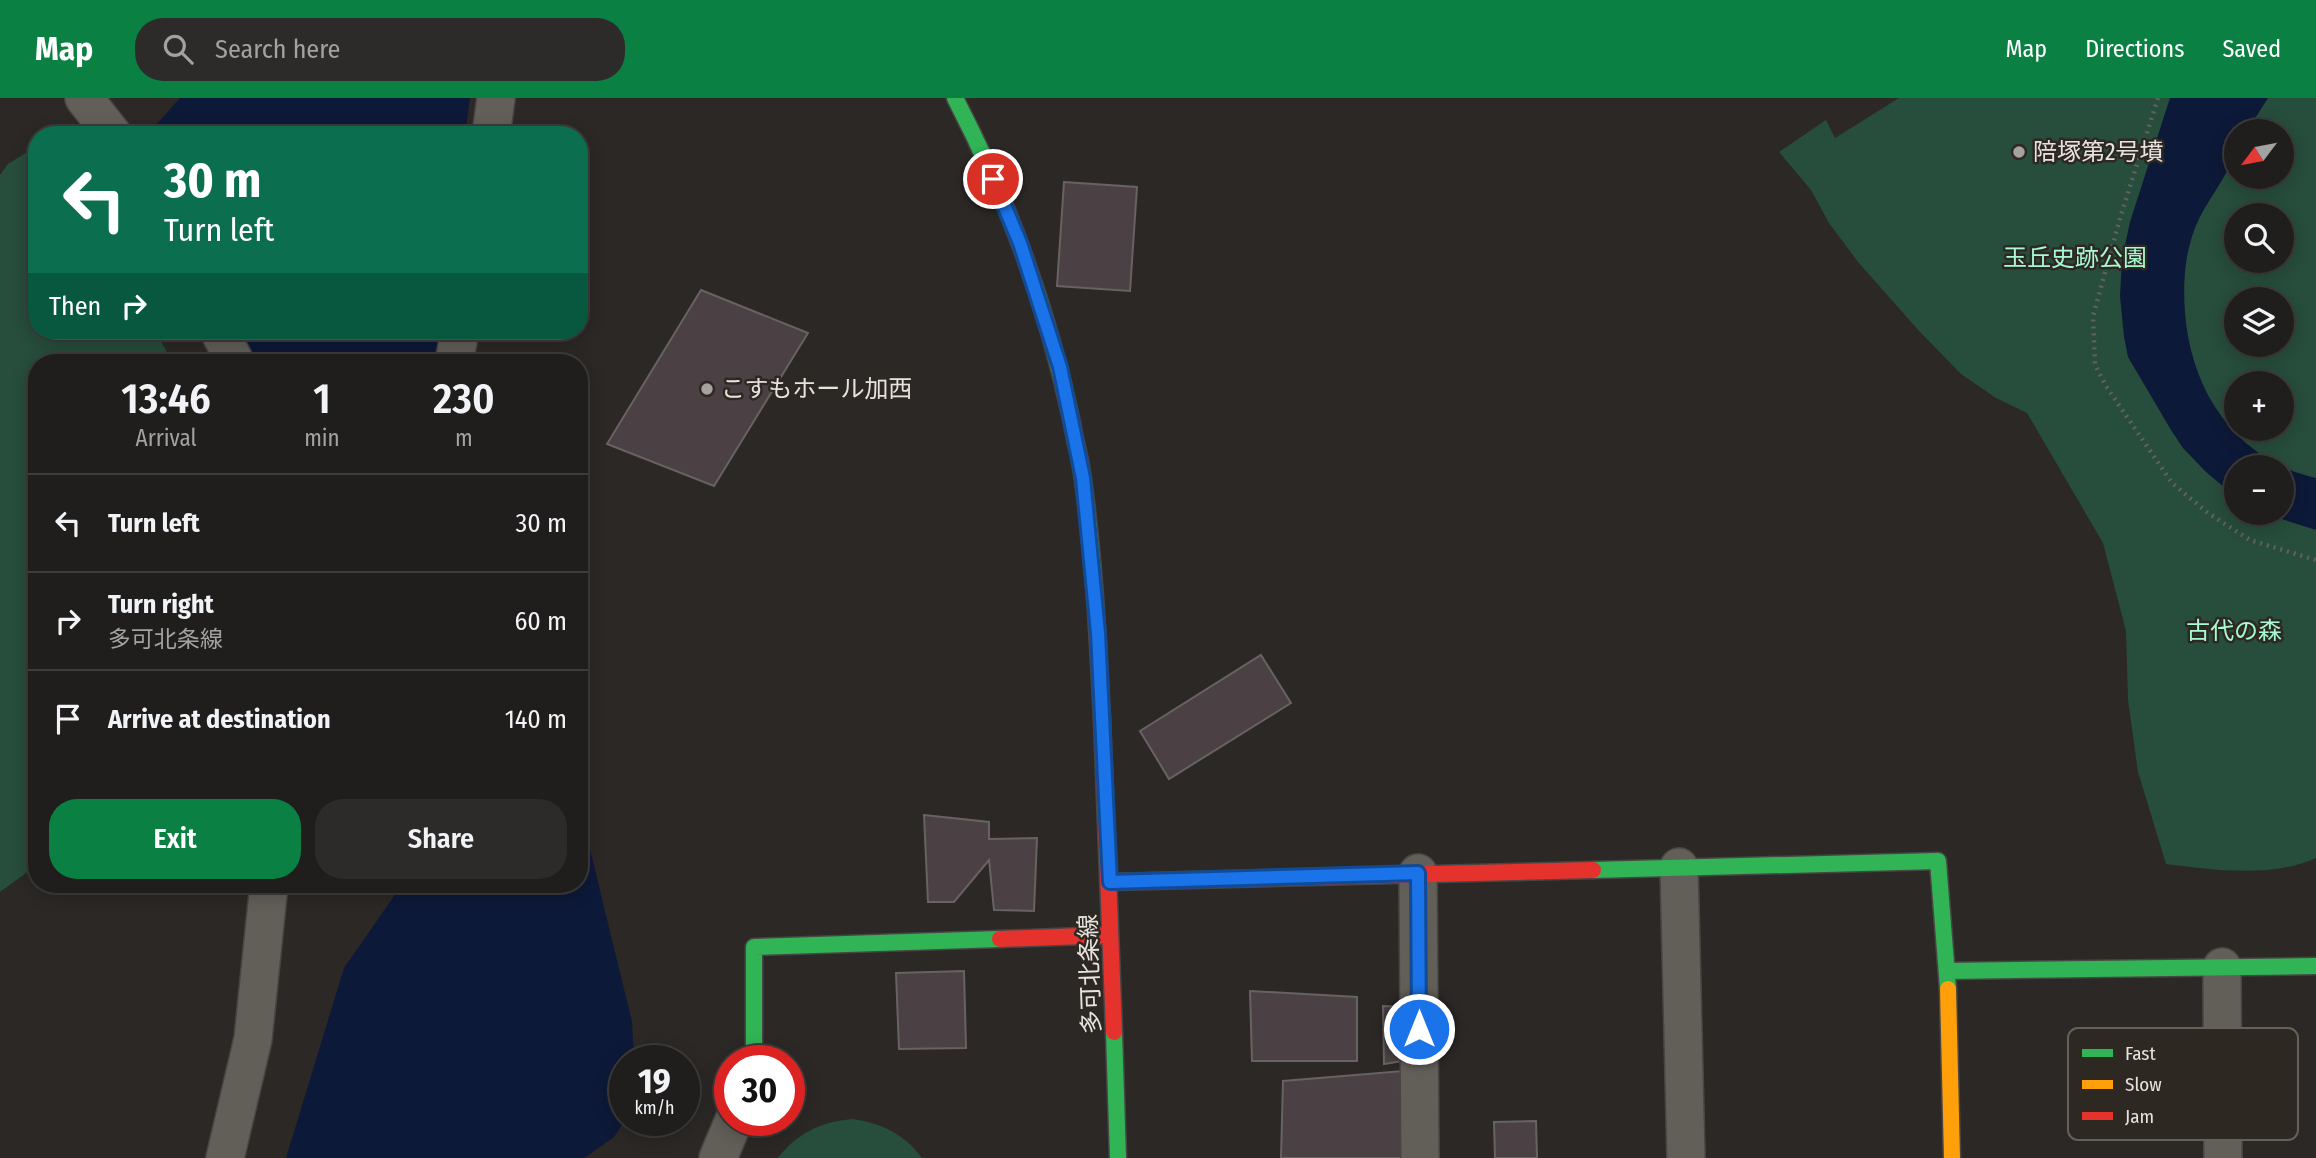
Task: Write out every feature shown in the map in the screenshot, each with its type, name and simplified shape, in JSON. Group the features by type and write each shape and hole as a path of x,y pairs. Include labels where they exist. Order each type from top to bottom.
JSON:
{"street":[{"path":"84,98 106,126"},
{"path":"492,126 496,98"},
{"name":"多可北条線","path":"956,98 1020,243 1060,367 1083,478 1098,633 1110,882 1118,1158"},
{"path":"1110,882 1938,861 1948,971 1952,1158"},
{"path":"1679,867 1686,1158"},
{"path":"1418,873 1420,1158"},
{"path":"225,1158 253,1039 268,893"},
{"path":"754,1045 754,947 1110,935"},
{"path":"1948,971 2316,966"},
{"path":"2222,967 2222,1028"},
{"path":"718,1158 727,1136"},
{"path":"2223,1140 2223,1158"}],"path":[{"path":"2158,98 2093,316 2095,365 2106,386 2172,483 2208,513 2250,540 2316,560"}],"green space":[{"name":"玉丘史跡公園","path":"1899,98 2316,98 2316,858 2281,868 2242,871 2166,864 2138,772 2128,700 2126,631 2103,543 2027,413 1996,398 1961,374 1920,332 1858,262 1829,223 1811,190 1779,152 1826,120 1835,138"},
{"path":"28,152 28,340 160,340 167,354 28,354 28,872 0,892 0,175 8,164"},
{"path":"852,1119 873,1123 900,1136 922,1158 778,1158 801,1136 830,1123"}],"water":[{"path":"180,98 470,98 466,126 156,125"},
{"path":"2170,98 2268,98 2255,119 2224,119 2224,176 2195,228 2185,271 2185,313 2189,342 2208,395 2224,419 2224,441 2245,441 2262,455 2224,455 2224,487 2183,448 2128,357 2120,296 2122,259 2130,222"},
{"path":"244,340 439,340 437,354 250,354"},
{"path":"2294,471 2316,478 2316,530 2294,523"},
{"path":"588,841 632,1022 633,1045 609,1045 609,1136 614,1137 584,1158 286,1158 344,968 396,893 588,893"}],"building":[{"path":"1064,182 1137,187 1130,291 1057,286"},
{"name":"こすもホール加西","path":"701,290 808,333 714,486 607,444"},
{"path":"1261,655 1291,703 1169,779 1140,731"},
{"path":"924,815 989,822 989,839 1037,838 1034,911 994,910 989,860 954,902 928,902"},
{"path":"964,971 966,1048 899,1049 896,973"},
{"path":"1250,991 1357,997 1357,1061 1252,1061"},
{"path":"1383,1006 1404,1007 1403,1061 1384,1064"},
{"path":"1403,1071 1401,1158 1281,1158 1283,1081"},
{"path":"1536,1121 1537,1158 1495,1158 1494,1122"}],"traffic: fast":[{"path":"955,98 1009,216 1038,297 1062,381 1081,466 1087,510 1102,719"},
{"path":"1593,870 1938,861 1948,989"},
{"path":"754,1045 754,947 1000,939"},
{"path":"1948,971 2316,966"},
{"path":"1114,1032 1118,1158"}],"traffic: slow":[{"path":"1948,989 1952,1158"}],"traffic: jam":[{"path":"1102,719 1114,1032"},
{"path":"1110,882 1593,870"},
{"path":"1000,939 1110,935"}],"place":[{"name":"陪塚第2号墳","path":"2019,152"},
{"name":"こすもホール加西","path":"707,389"}],"route":[{"path":"993,179 1020,243 1060,367 1083,478 1098,633 1110,882 1418,873 1419,1029"}],"park label":[{"name":"古代の森","path":"2234,631"}]}
